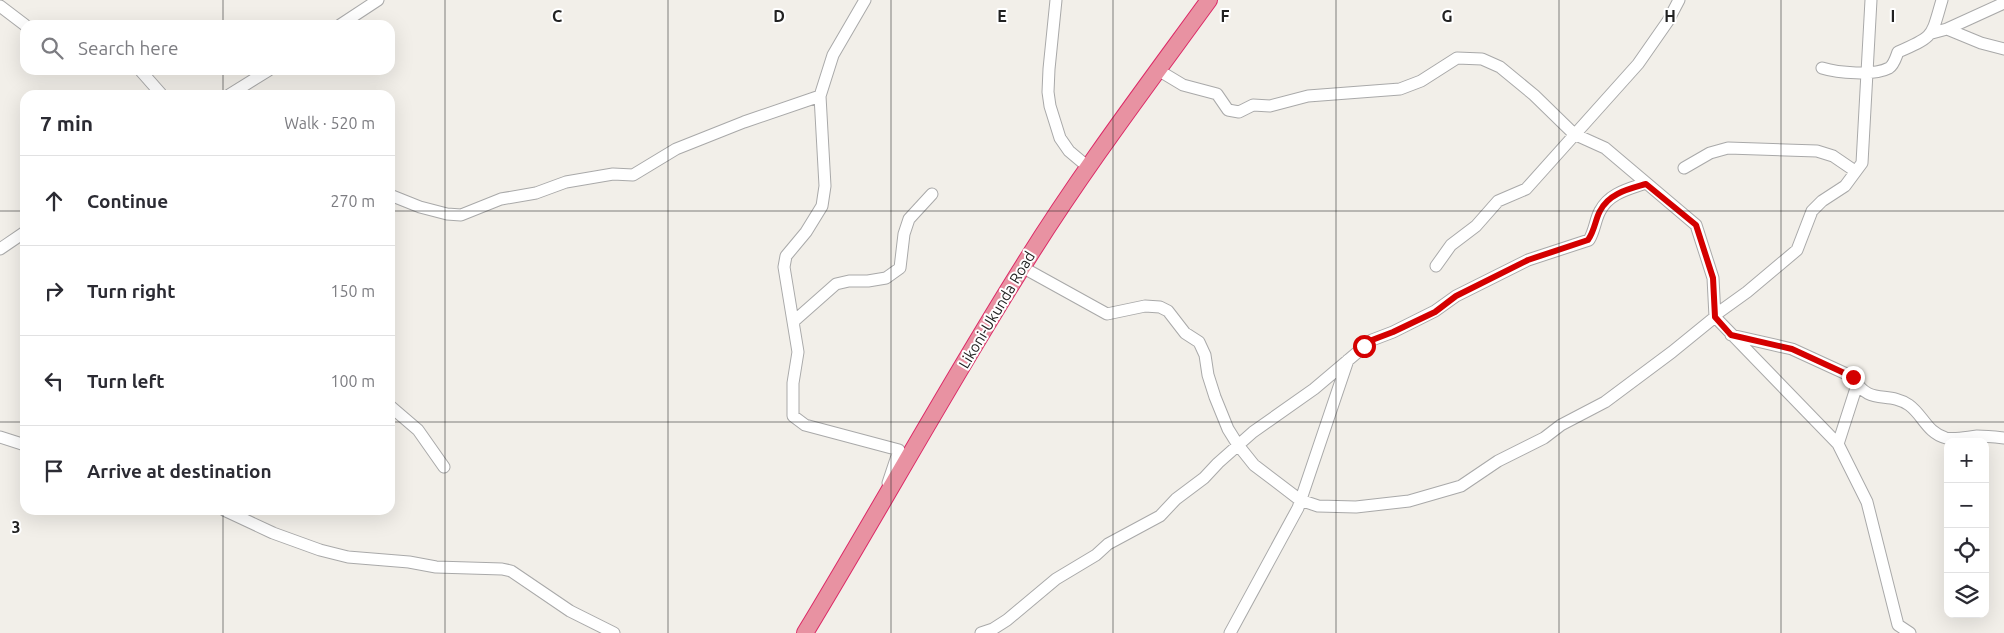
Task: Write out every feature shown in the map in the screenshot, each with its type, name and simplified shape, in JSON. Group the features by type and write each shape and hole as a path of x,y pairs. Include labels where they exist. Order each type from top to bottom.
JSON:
{"highway":[{"name":"Likoni-Ukunda Road","path":"805,633 1022,266 1088,167 1209,0"}],"street":[{"path":"348,20 378,0"},
{"path":"865,0 833,55 820,96 825,186 822,206 806,232 786,256 784,268 798,352 793,383 793,416 805,425 899,450 880,508"},
{"path":"1056,0 1049,69 1048,92 1050,106 1060,138 1069,151 1088,167"},
{"path":"1436,266 1451,245 1476,226 1498,201 1526,189 1638,64 1668,21 1679,0"},
{"path":"1022,266 1108,314 1145,306 1160,307 1168,311 1185,333 1199,342 1206,354 1208,376 1215,397 1228,429 1238,445 1254,465 1300,500 1318,506 1356,507 1387,505 1409,501 1461,486 1498,461 1544,438 1561,425 1605,402 1672,352 1797,250 1812,211 1822,201 1845,186 1862,163 1871,0"},
{"path":"1822,68 1868,73 1889,68 1894,63 1898,52 1924,41 1932,33 1942,0"},
{"path":"1932,33 1947,29 2004,3"},
{"path":"0,6 20,21"},
{"path":"1947,29 1981,43 2004,49"},
{"path":"1158,70 1183,85 1217,94 1228,110 1239,112 1253,105 1270,106 1308,96 1400,89 1421,81 1457,58 1482,58 1500,66 1534,94 1574,134 1605,148 1696,225 1713,278 1715,316 1731,335 1838,444 1867,502 1898,625 1910,633"},
{"path":"144,75 158,90"},
{"path":"237,90 261,75"},
{"path":"395,198 426,209 461,216 501,200 536,193 566,182 613,174 633,175 676,149 744,122 820,96"},
{"path":"1684,168 1710,153 1728,148 1817,151 1833,156 1855,171"},
{"path":"981,633 993,629 1007,620 1056,579 1096,555 1108,544 1160,516 1176,500 1204,478 1238,445 1314,389 1372,340 1435,312 1456,296 1528,260 1588,240 1601,210 1617,193 1646,184"},
{"path":"793,322 836,284 886,278 900,268 904,234 909,219 932,194"},
{"path":"0,249 20,235"},
{"path":"1731,335 1792,349 1853,377 1866,394 1902,401 1910,406 1933,433 1947,438 1978,436 2004,438"},
{"path":"1230,633 1298,508 1348,360"},
{"path":"1838,444 1858,385"},
{"path":"395,410 418,430 444,467"},
{"path":"0,438 20,444"},
{"path":"235,515 273,533 320,550 348,557 409,562 436,567 502,569 511,571 570,611 614,633"}],"route":[{"path":"1364,346 1372,340 1435,312 1456,296 1528,260 1588,240 1601,210 1617,193 1646,184 1696,225 1713,278 1715,317 1731,335 1792,349 1853,377"}]}
